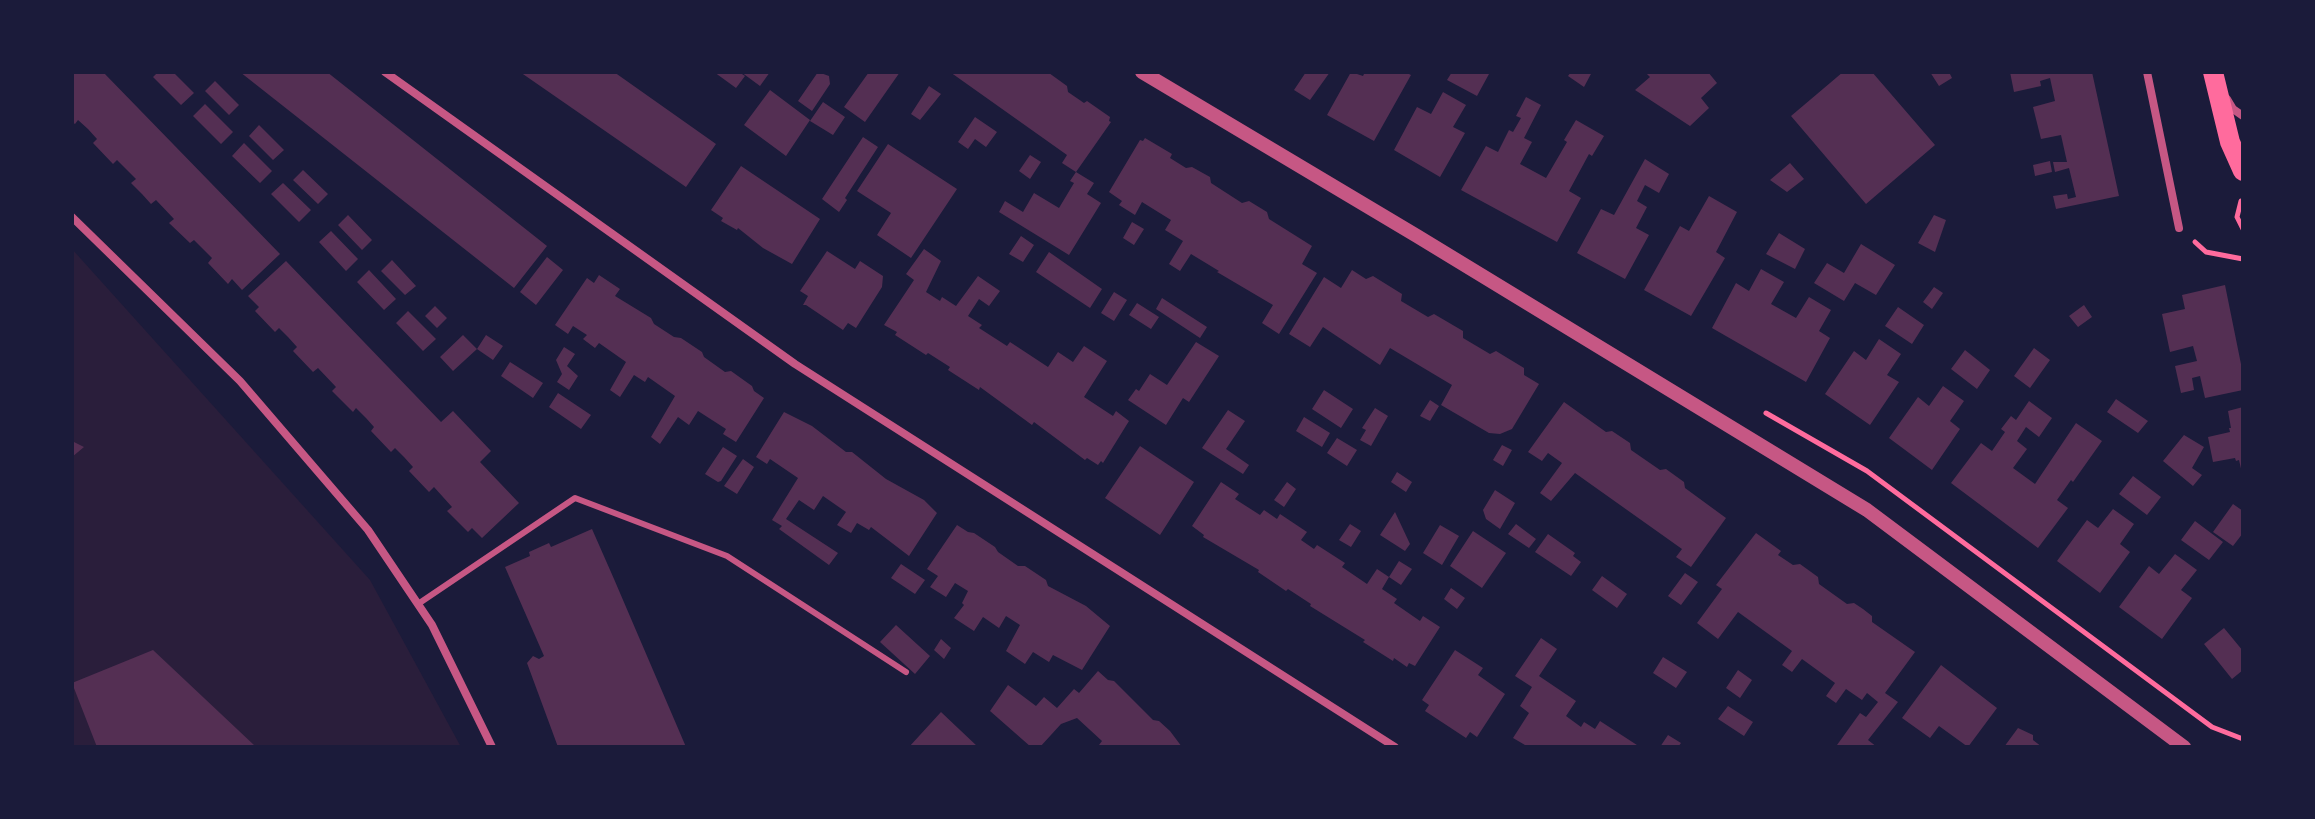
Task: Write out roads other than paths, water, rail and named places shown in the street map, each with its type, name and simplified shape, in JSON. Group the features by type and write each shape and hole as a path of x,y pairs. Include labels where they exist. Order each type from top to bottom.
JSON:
{"main road":[{"path":"2214,75 2230,142 2243,171"}],"street":[{"path":"385,72 795,364 1395,747"},
{"path":"1142,72 1867,510 2184,747"},
{"path":"2147,72 2179,228"},
{"path":"2214,75 2233,109 2243,116"},
{"path":"72,217 240,381 368,530 432,625 492,747"}],"lane":[{"path":"418,604 575,498 727,556 906,672"}]}
